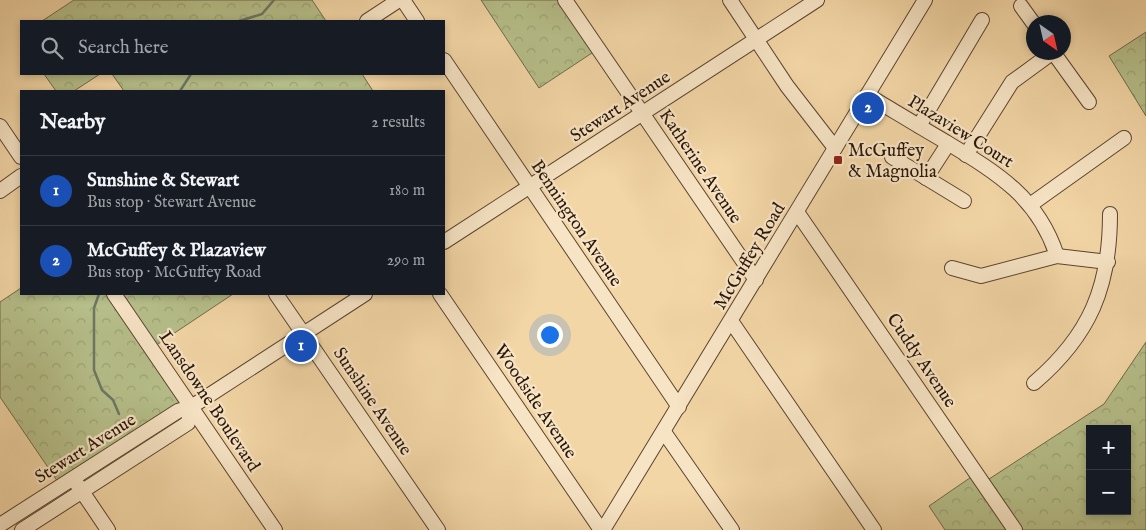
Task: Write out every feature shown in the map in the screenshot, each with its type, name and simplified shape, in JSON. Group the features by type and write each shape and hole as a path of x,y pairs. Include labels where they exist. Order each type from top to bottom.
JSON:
{"street":[{"path":"369,20 399,0"},
{"path":"403,0 416,20"},
{"name":"Katherine Avenue","path":"565,0 756,280"},
{"path":"730,0 787,86 835,148"},
{"name":"Stewart Avenue","path":"445,241 817,0"},
{"name":"McGuffey Road","path":"602,530 680,406 925,0"},
{"path":"1021,6 1028,15"},
{"path":"919,126 982,20"},
{"path":"966,155 1012,82 1042,60"},
{"path":"1059,60 1089,102"},
{"name":"Bennington Avenue","path":"445,61 680,406"},
{"name":"Plazaview Court","path":"868,95 1006,180 1030,205 1046,229 1058,256"},
{"path":"0,126 20,156"},
{"path":"1030,205 1124,138"},
{"path":"926,178 948,144"},
{"path":"892,157 964,201"},
{"path":"0,191 20,177"},
{"name":"Cuddy Avenue","path":"797,212 1015,530"},
{"path":"1034,383 1056,364 1081,331 1096,302 1110,250 1110,214"},
{"path":"952,268 981,276 1058,256 1108,262"},
{"name":"Lansdowne Boulevard","path":"115,295 275,530"},
{"name":"Sunshine Avenue","path":"277,295 438,530"},
{"name":"Stewart Avenue","path":"0,524 178,411 191,407 363,295"},
{"name":"Woodside Avenue","path":"441,295 602,530"},
{"path":"731,321 874,530"},
{"name":"Stewart Avenue","path":"22,530 188,423 191,407"},
{"path":"664,432 732,530"},
{"path":"72,477 108,530"}],"green space":[{"path":"74,0 312,0 325,20 44,20"},
{"path":"481,0 565,0 598,49 539,88"},
{"path":"1146,32 1146,116 1109,56"},
{"path":"45,75 98,75 76,90 55,90"},
{"path":"113,75 363,75 372,90 123,90"},
{"path":"20,289 20,295 232,295 152,348 188,402 60,485 0,397 0,302"},
{"path":"1146,342 1146,530 945,530 929,506 977,473 983,483 1104,404"}],"waterway":[{"path":"242,20 262,14 274,0"},
{"path":"181,90 190,75"},
{"path":"99,295 94,308 94,370 102,390 113,400 119,414"}],"place":[{"name":"McGuffey & Plazaview","path":"868,108"},
{"name":"McGuffey & Magnolia","path":"838,160"},
{"name":"Sunshine & Stewart","path":"301,346"}]}
